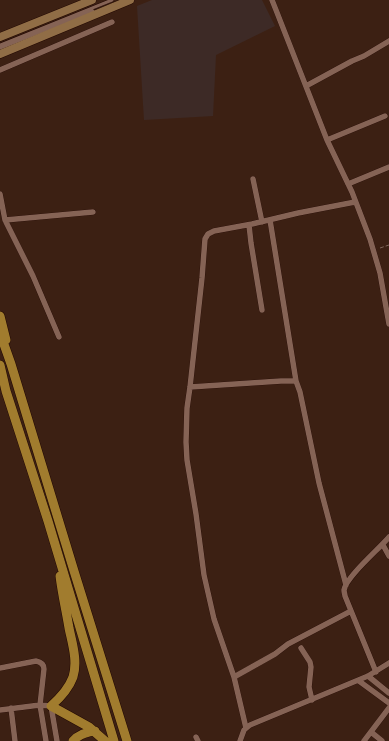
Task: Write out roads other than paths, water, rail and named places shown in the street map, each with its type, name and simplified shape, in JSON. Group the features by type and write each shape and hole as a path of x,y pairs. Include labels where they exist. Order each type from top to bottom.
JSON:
{"highway":[{"path":"0,316 12,364 78,587 127,741"},
{"path":"0,333 12,364"},
{"path":"0,365 6,391"},
{"path":"0,376 56,547 114,741"},
{"path":"56,547 62,591 75,662 73,678 61,696 51,706 80,721 95,731 105,741"},
{"path":"73,741 87,732 95,731"}],"main road":[{"path":"0,37 92,0"},
{"path":"0,54 130,0"}],"street":[{"path":"272,0 326,140 348,184 370,239 387,297 389,324"},
{"path":"0,70 112,22"},
{"path":"306,86 364,56 389,40"},
{"path":"326,140 385,116"},
{"path":"348,184 389,167"},
{"path":"253,178 262,222"},
{"path":"0,194 5,220 33,276 59,336"},
{"path":"246,728 234,677 214,619 204,575 187,460 187,408 205,242 207,235 210,232 356,202"},
{"path":"5,220 93,212"},
{"path":"270,220 296,381 300,392 319,483 346,585"},
{"path":"249,225 262,310"},
{"path":"190,387 296,381"},
{"path":"376,672 344,591 352,576 389,537"},
{"path":"383,544 389,556"},
{"path":"234,677 275,654 288,644 351,611"},
{"path":"300,648 310,662 309,687 312,700"},
{"path":"0,668 36,661 41,662 44,669 40,705 46,741"},
{"path":"240,741 242,733 250,725 358,681 376,672 389,663"},
{"path":"368,676 389,693"},
{"path":"358,681 389,703"},
{"path":"0,710 40,705 51,706 57,741"},
{"path":"11,708 15,741"},
{"path":"364,741 389,708"},
{"path":"370,732 382,741"}],"lane":[{"path":"0,45 112,0"},
{"path":"0,48 120,0"}]}
